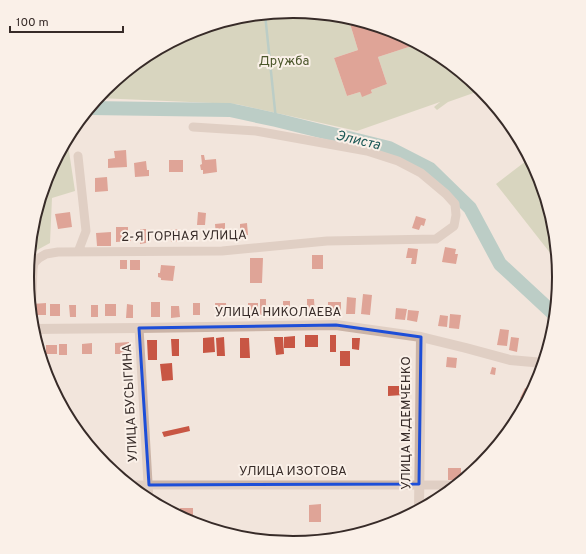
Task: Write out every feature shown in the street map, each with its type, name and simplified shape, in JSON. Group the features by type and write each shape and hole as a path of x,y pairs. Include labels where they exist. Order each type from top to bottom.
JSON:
{"street":[{"name":"2-Я ГОРНАЯ УЛИЦА","path":"35,262 38,258 46,254 78,252 222,252 327,241 436,239 454,226 456,215 455,204 446,194 422,174 398,161 367,151 256,131 193,127"},
{"path":"78,156 86,231 78,252"},
{"name":"УЛИЦА НИКОЛАЕВА","path":"39,329 336,324 421,337 510,360 537,362"},
{"name":"УЛИЦА БУСЫГИНА","path":"139,328 149,492"},
{"name":"УЛИЦА М.ДЕМЧЕНКО","path":"419,503 421,337"},
{"name":"УЛИЦА ИЗОТОВА","path":"139,485 447,485"}],"highlighted area":[{"path":"336,325 421,337 419,484 149,485 139,328"}],"green space":[{"name":"Дружба","path":"293,18 327,20 350,25 358,50 334,58 347,96 360,92 362,96 372,93 371,90 387,84 378,57 411,46 451,72 475,93 448,102 437,110 434,107 440,102 357,131 236,104 106,98 122,82 149,62 178,45 194,38 242,23 259,20"},
{"path":"68,148 75,191 52,198 50,243 35,252 43,210 54,178"},
{"path":"525,162 543,210 550,243 551,254 496,184"}],"building":[{"path":"350,25 376,32 411,46 378,57 387,84 371,90 372,93 362,97 360,92 347,96 334,58 358,50"},
{"path":"126,150 127,167 108,168 108,159 115,158 114,151"},
{"path":"201,155 204,155 205,160 216,159 217,172 203,174 203,170 201,170 200,165 202,164"},
{"path":"169,160 183,160 183,172 169,172"},
{"path":"146,161 149,176 135,177 134,163"},
{"path":"107,177 108,191 95,192 95,178"},
{"path":"70,212 72,227 58,229 55,214"},
{"path":"198,212 206,213 205,225 197,225"},
{"path":"416,216 426,219 424,226 421,225 419,230 412,228"},
{"path":"225,223 225,229 222,229 222,235 216,236 215,224"},
{"path":"247,223 248,235 240,235 240,224"},
{"path":"116,227 128,227 128,234 130,234 131,241 116,242"},
{"path":"140,229 146,229 146,243 140,244"},
{"path":"178,229 179,241 171,242 170,230"},
{"path":"111,232 111,246 97,246 96,233"},
{"path":"445,247 456,249 455,254 458,254 456,264 442,262"},
{"path":"408,248 418,249 416,264 411,264 412,258 406,258"},
{"path":"312,255 323,255 323,269 312,269"},
{"path":"250,258 263,258 262,283 250,283"},
{"path":"120,260 127,260 127,269 120,269"},
{"path":"130,260 140,260 140,270 130,270"},
{"path":"161,265 175,266 173,281 161,280 161,278 158,277"},
{"path":"363,294 372,295 370,315 361,314"},
{"path":"347,297 356,298 355,314 346,314"},
{"path":"260,299 266,299 266,315 260,315"},
{"path":"307,299 314,299 315,315 307,315"},
{"path":"283,301 290,301 290,315 283,315"},
{"path":"151,302 160,302 160,317 151,317"},
{"path":"328,302 341,302 341,314 328,314"},
{"path":"46,303 46,315 37,315 36,304"},
{"path":"193,303 200,303 200,315 193,315"},
{"path":"215,303 226,303 227,315 216,315"},
{"path":"248,303 258,303 258,315 248,315"},
{"path":"50,304 60,304 60,316 50,316"},
{"path":"105,304 116,304 116,316 105,316"},
{"path":"127,304 133,305 133,318 126,318"},
{"path":"69,305 76,305 76,317 70,317"},
{"path":"91,305 98,305 98,317 91,317"},
{"path":"171,306 179,306 180,317 171,318"},
{"path":"396,308 407,309 405,320 395,319"},
{"path":"408,310 419,311 417,322 407,320"},
{"path":"450,314 461,315 459,329 449,328"},
{"path":"440,315 448,316 447,327 438,326"},
{"path":"500,329 509,330 507,346 497,345"},
{"path":"305,335 318,335 318,347 305,347"},
{"path":"330,335 336,335 336,352 330,352"},
{"path":"295,336 295,348 284,348 284,337"},
{"path":"214,337 215,352 203,353 203,338"},
{"path":"224,337 225,356 217,356 216,338"},
{"path":"274,337 283,337 284,354 276,355"},
{"path":"511,337 519,338 517,352 509,350"},
{"path":"240,338 249,338 250,358 240,358"},
{"path":"352,338 360,338 359,350 352,349"},
{"path":"171,339 179,339 179,356 172,356"},
{"path":"147,340 157,340 157,360 148,360"},
{"path":"129,342 129,354 115,354 115,343"},
{"path":"92,343 92,354 82,354 82,344"},
{"path":"59,344 67,344 67,355 59,355"},
{"path":"46,345 57,345 57,354 46,354"},
{"path":"340,351 350,351 350,366 340,366"},
{"path":"447,357 457,358 456,368 446,367"},
{"path":"172,363 173,380 162,381 160,364"},
{"path":"492,367 496,368 495,375 490,374"},
{"path":"388,386 403,386 403,395 388,396"},
{"path":"525,388 526,389 521,399 520,398"},
{"path":"189,426 190,431 164,437 162,432"},
{"path":"448,468 461,468 461,474 454,480 448,480"},
{"path":"321,504 321,522 309,522 309,505"},
{"path":"180,508 193,508 193,516 180,510"}],"waterway":[{"path":"266,20 276,120"},
{"name":"Элиста","path":"96,108 230,110 389,148 430,169 470,208 500,264 550,310"}]}
